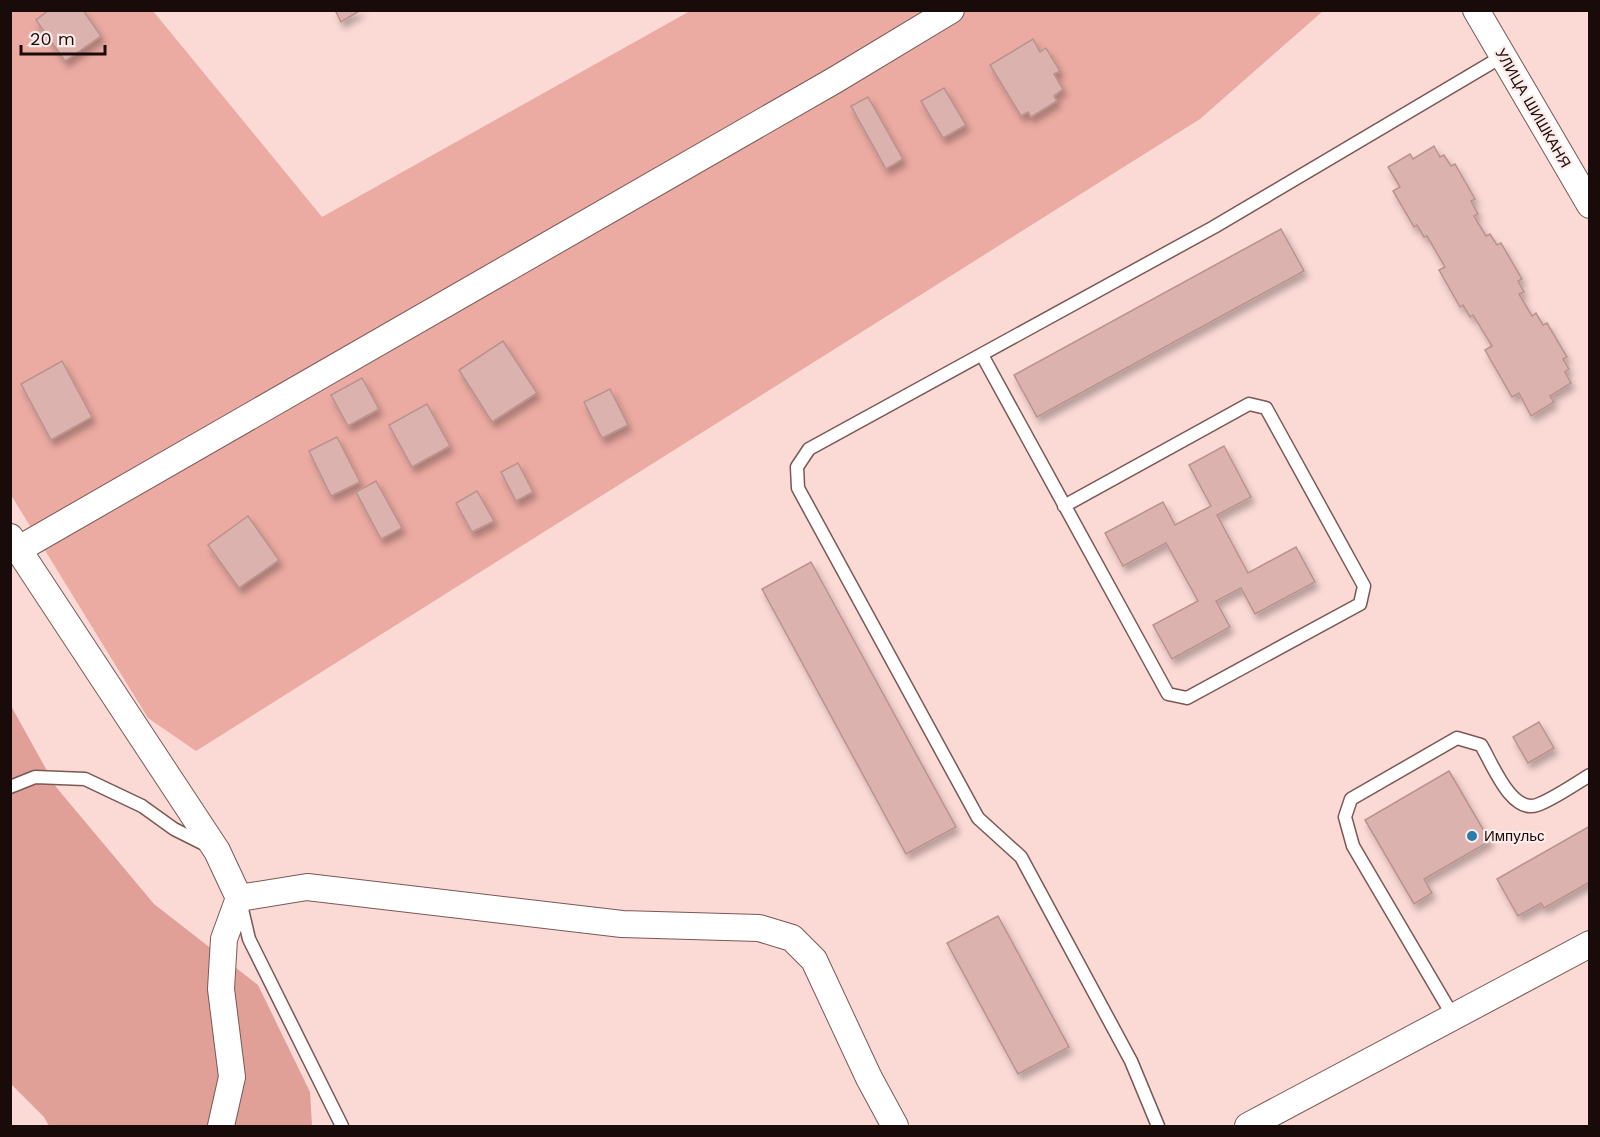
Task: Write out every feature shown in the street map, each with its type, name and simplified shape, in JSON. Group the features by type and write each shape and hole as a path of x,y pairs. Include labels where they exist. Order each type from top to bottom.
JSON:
{"street":[{"path":"221,1126 232,1077 221,989 225,939 239,898 217,850 15,543 814,92 951,10"},
{"name":"УЛИЦА ШИШКАНЯ","path":"1476,10 1590,205"},
{"path":"239,898 308,887 622,924 759,928 792,938 814,960 869,1078 895,1126"},
{"path":"1248,1126 1590,944"}],"lane":[{"path":"1158,1126 1131,1061 1021,857 978,818 798,488 797,467 809,449 1214,228 1503,56"},
{"path":"982,355 1064,506 1168,694 1187,698 1360,604 1364,586 1266,408 1249,404 1064,506"},
{"path":"1453,1016 1353,846 1345,817 1351,799 1457,738 1481,745 1513,800 1524,806 1536,806 1590,775"},
{"path":"10,787 35,777 85,779 142,806 174,829 217,850"},
{"path":"239,898 249,939 342,1126"}],"shaded area":[{"path":"153,11 322,217 690,11 1323,11 1200,119 196,751 148,718 11,495 10,12"},
{"path":"10,704 56,787 154,904 258,985 310,1092 312,1126 49,1126 44,1117 11,1084"}],"building":[{"path":"49,10 83,10 101,36 65,61 36,20"},
{"path":"335,10 361,10 341,22"},
{"path":"1033,39 1040,52 1046,48 1060,71 1054,74 1063,89 1054,96 1057,101 1031,117 1028,112 1021,116 990,65"},
{"path":"944,88 966,125 943,138 921,101"},
{"path":"868,97 903,159 886,169 851,106"},
{"path":"1434,146 1440,157 1444,155 1451,166 1455,164 1475,199 1471,201 1478,214 1474,216 1486,236 1490,234 1497,245 1501,243 1522,279 1518,281 1524,292 1519,294 1532,316 1536,313 1543,325 1547,323 1567,357 1563,359 1569,369 1565,372 1571,383 1550,396 1554,402 1531,416 1519,393 1512,397 1485,350 1492,346 1473,315 1470,317 1463,305 1460,307 1439,270 1445,267 1427,236 1424,237 1417,225 1414,227 1393,191 1400,187 1388,167 1410,154 1413,159"},
{"path":"1281,229 1304,271 1037,417 1014,375"},
{"path":"503,341 537,393 492,422 459,370"},
{"path":"62,361 92,417 51,440 21,384"},
{"path":"362,378 379,409 348,426 331,395"},
{"path":"610,389 628,425 602,438 584,402"},
{"path":"427,404 450,446 412,467 389,425"},
{"path":"337,437 360,482 331,496 309,451"},
{"path":"1224,446 1251,497 1217,515 1248,573 1296,547 1315,582 1255,614 1241,588 1216,601 1230,627 1172,659 1153,625 1198,601 1166,543 1123,566 1105,533 1163,502 1175,525 1211,506 1189,465"},
{"path":"518,463 533,492 516,501 501,472"},
{"path":"376,481 402,528 381,539 356,492"},
{"path":"477,491 494,521 472,532 456,503"},
{"path":"248,516 279,560 239,588 208,545"},
{"path":"811,562 956,827 906,854 762,589"},
{"path":"1539,722 1554,748 1528,763 1513,737"},
{"path":"1449,771 1490,841 1424,879 1432,893 1414,904 1365,820"},
{"path":"1590,826 1590,882 1544,908 1541,903 1518,916 1497,879"},
{"path":"998,916 1069,1047 1018,1074 947,943"}],"place":[{"name":"Импульс","path":"1472,836"}]}
